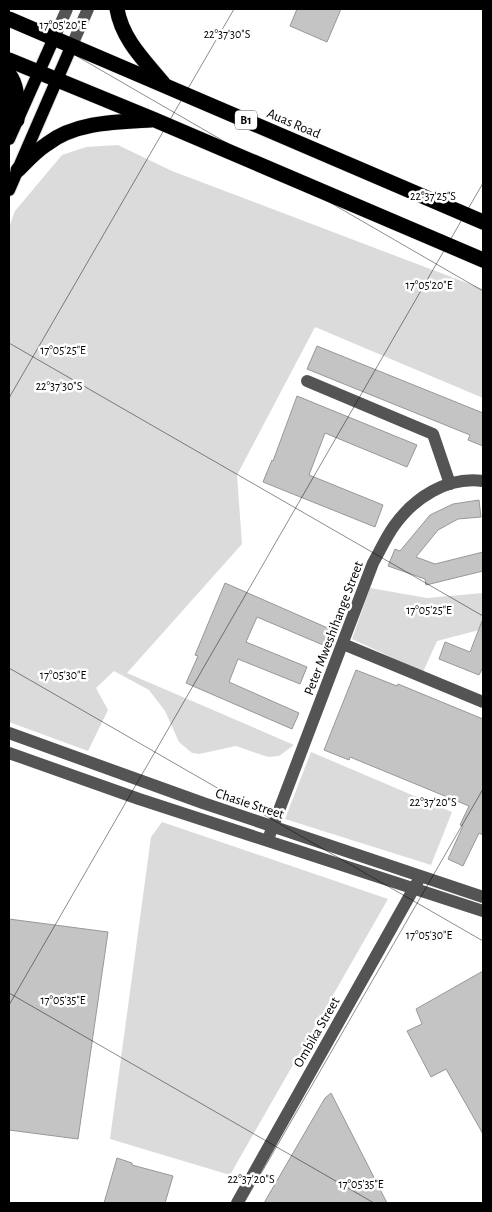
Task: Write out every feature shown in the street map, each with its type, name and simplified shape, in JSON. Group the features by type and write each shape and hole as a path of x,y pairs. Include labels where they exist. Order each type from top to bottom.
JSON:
{"highway":[{"path":"117,9 123,30 131,44 164,85"},
{"name":"Auas Road","path":"9,19 483,222"},
{"path":"9,60 483,260"},
{"path":"9,74 17,95 17,120"},
{"path":"18,170 47,144 70,131 84,127 121,122 155,120"}],"main road":[{"path":"9,139 54,38"},
{"path":"9,190 72,45"}],"street":[{"path":"54,38 67,9"},
{"path":"72,45 88,9"},
{"path":"307,381 433,434 450,484"},
{"name":"Peter Mweshihange Street","path":"267,840 373,563 394,526 415,502 432,491 465,481 483,481"},
{"path":"343,644 483,702"},
{"name":"Chasie Street","path":"9,733 203,803 483,897"},
{"path":"9,753 139,799 483,911"},
{"name":"Ombika Street","path":"237,1203 421,876"}],"shaded area":[{"path":"118,145 172,171 483,289 483,398 315,327 237,475 242,544 127,673 294,745 279,756 268,757 236,746 199,754 192,753 179,742 165,711 149,690 114,671 96,688 108,710 88,751 9,722 9,227 15,211 62,155 86,147"},
{"path":"370,588 427,598 483,593 483,629 437,641 423,672 352,639"},
{"path":"311,752 452,812 431,865 285,819"},
{"path":"162,822 388,899 230,1175 110,1139 151,837"}],"building":[{"path":"297,9 341,9 327,42 290,26"},
{"path":"317,346 483,413 483,446 468,440 470,435 307,369"},
{"path":"297,396 417,445 407,467 325,433 309,475 383,505 375,527 263,482 273,461"},
{"path":"479,500 481,517 458,519 438,530 416,557 435,564 483,552 483,571 426,585 425,579 388,566 395,549 400,551 430,515 453,504"},
{"path":"225,583 330,629 323,645 257,617 246,642 307,667 300,684 238,659 229,682 299,713 292,729 186,683 198,656 195,655"},
{"path":"482,621 483,667 479,675 439,659 445,642 470,652"},
{"path":"356,670 397,686 398,684 483,719 483,835 479,833 463,866 448,859 463,826 460,825 469,806 350,757 349,760 324,750"},
{"path":"9,919 108,932 78,1139 9,1130"},
{"path":"483,971 483,1134 446,1069 431,1077 407,1031 422,1024 416,1009"},
{"path":"331,1093 387,1203 264,1203 325,1098"},
{"path":"117,1158 132,1163 132,1165 173,1176 165,1203 104,1203"}]}
